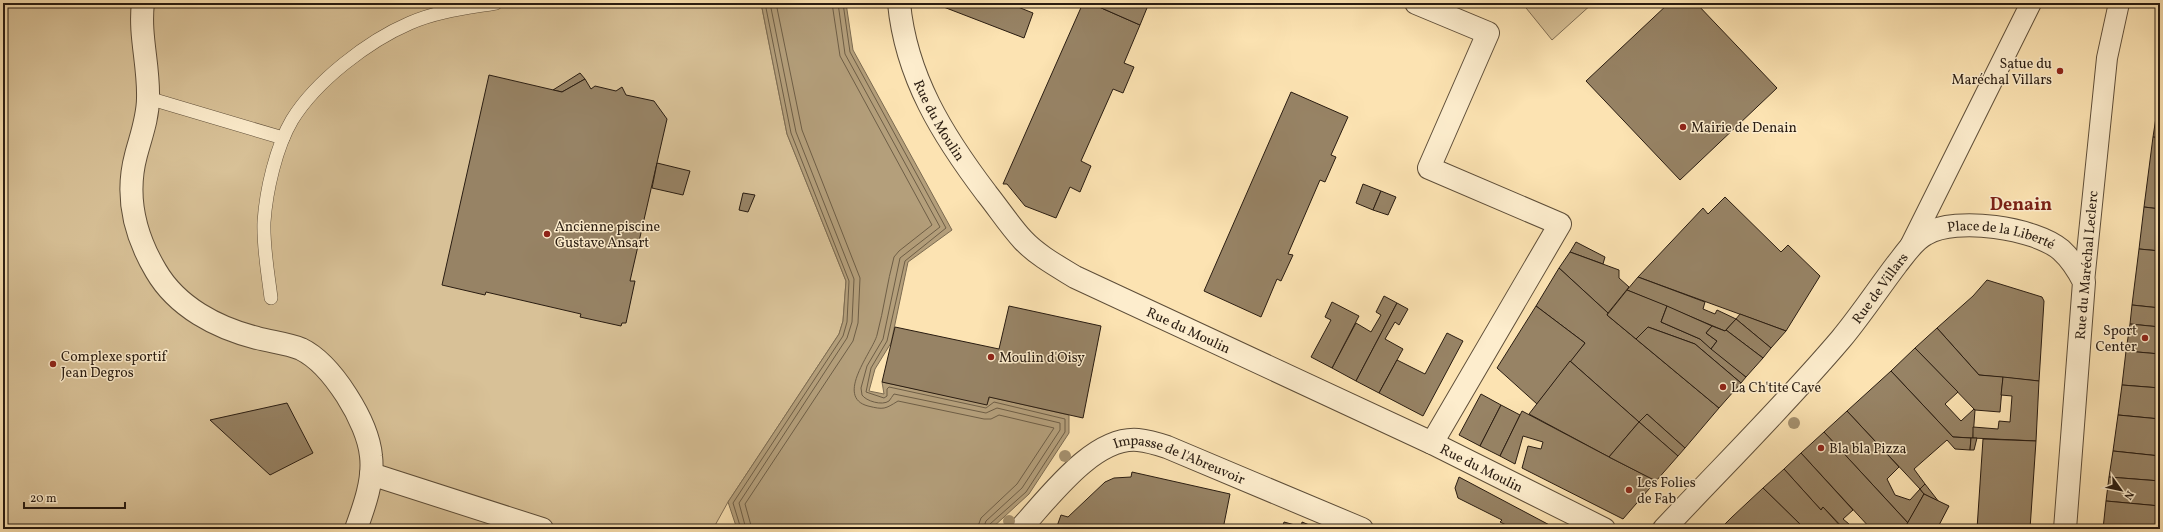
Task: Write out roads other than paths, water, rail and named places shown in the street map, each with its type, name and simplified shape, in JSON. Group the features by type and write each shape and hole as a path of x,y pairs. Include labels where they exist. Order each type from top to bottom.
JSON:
{"street":[{"path":"143,3 142,37 148,98 143,132 131,176 132,214 138,233 156,271 168,288 184,304 218,325 237,333 302,350 317,360 340,387 363,425 371,457 371,474 356,529"},
{"name":"Rue du Moulin","path":"899,3 912,66 935,119 966,166 1023,240 1037,253 1074,277 1432,443 1604,529"},
{"path":"1416,3 1488,33 1429,168 1560,224 1432,443"},
{"name":"Rue de Villars","path":"1664,529 1841,338 1908,250 2031,3"},
{"name":"Rue du Maréchal Leclerc","path":"2066,529 2084,282 2107,58 2119,3"},
{"name":"Place de la Liberté","path":"1908,250 1924,234 1961,224 2023,233 2052,244 2061,250 2074,264 2084,282"},
{"name":"Impasse de l'Abreuvoir","path":"1020,529 1083,462 1092,455 1109,444 1137,440 1167,447 1362,529"},
{"path":"371,474 542,529"}],"lane":[{"path":"271,298 264,222 270,183 283,138 301,107 322,85 362,50 410,23 436,14 496,3"},
{"path":"148,98 283,138"}],"water":[{"path":"761,3 846,3 853,50 952,230 908,262 891,343 875,369 869,391 884,394 882,382 987,404 990,397 1069,415 1069,433 1029,494 991,529 737,529 728,502 839,334 843,321 846,281 787,134"}],"place":[{"name":"Satue du Maréchal Villars","path":"2060,71"},
{"name":"Mairie de Denain","path":"1683,127"},
{"name":"Ancienne piscine Gustave Ansart","path":"547,234"},
{"name":"Sport Center","path":"2145,338"},
{"name":"Moulin d'Oisy","path":"991,357"},
{"name":"Complexe sportif Jean Degros","path":"53,364"},
{"name":"La Ch'tite Cave","path":"1723,387"},
{"name":"Bla bla Pizza","path":"1821,448"},
{"name":"Les Folies de Fab","path":"1629,490"}],"district":[{"name":"Denain","path":"2021,204"}]}
